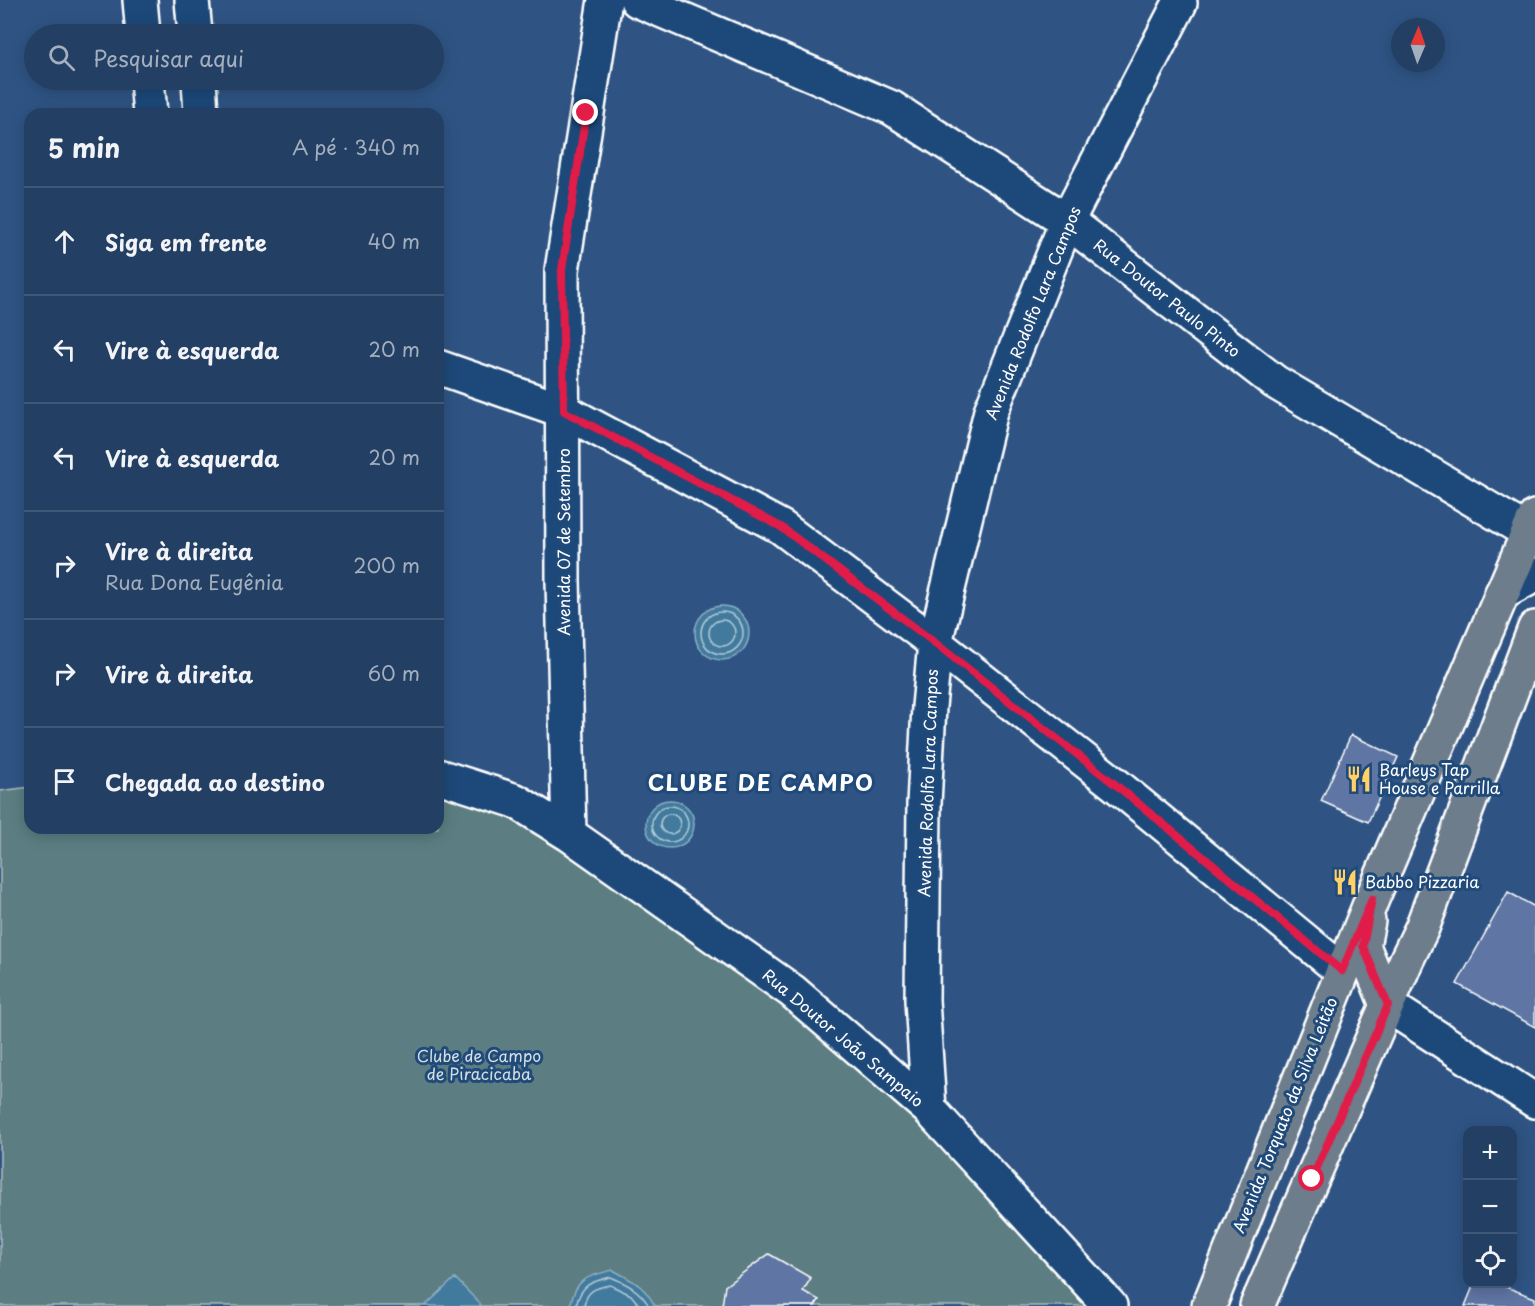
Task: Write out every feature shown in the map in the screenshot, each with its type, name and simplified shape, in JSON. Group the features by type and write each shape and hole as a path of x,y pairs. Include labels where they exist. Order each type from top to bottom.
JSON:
{"main road":[{"name":"Avenida Torquato da Silva Leitão","path":"1209,1306 1342,971 1532,525"},
{"path":"1257,1306 1422,928 1535,628"},
{"path":"1372,899 1363,946 1388,1005"}],"street":[{"path":"140,0 142,24"},
{"path":"192,0 194,24"},
{"name":"Avenida 07 de Setembro","path":"569,834 563,580 562,270 605,0"},
{"name":"Rua Doutor Paulo Pinto","path":"637,0 892,108 1067,221 1275,382 1532,525"},
{"name":"Avenida Rodolfo Lara Campos","path":"929,1109 922,999 924,804 935,643 990,411 1067,221 1180,3"},
{"path":"148,90 149,108"},
{"path":"200,90 201,108"},
{"path":"444,369 564,411 781,527 935,643 1116,785 1342,971"},
{"path":"1502,593 1535,575"},
{"name":"Rua Doutor João Sampaio","path":"444,778 516,801 569,834 792,991 929,1109 1110,1306"},
{"path":"1388,1005 1535,1101"}],"green space":[{"name":"Clube de Campo de Piracicaba","path":"444,778 516,801 792,991 1110,1306 0,1306 0,791 24,788 24,834 444,834"}],"water":[{"path":"722,606 732,608 741,614 747,623 749,633 747,643 741,652 732,658 722,660 712,658 703,652 697,643 695,633 697,623 703,614 712,608"},
{"path":"670,800 687,807 694,824 687,841 670,848 653,841 646,824 653,807"},
{"path":"613,1270 642,1288 655,1306 570,1306 579,1284 589,1277"},
{"path":"455,1278 482,1306 425,1306"}],"building":[{"name":"Barleys Tap House e Parrilla","path":"1351,735 1398,757 1368,822 1321,801"},
{"path":"1508,892 1535,907 1535,1027 1457,984"},
{"path":"769,1254 811,1278 803,1291 819,1300 815,1306 722,1306 725,1286"},
{"path":"1472,1288 1509,1288 1535,1298 1535,1306 1465,1306"}],"place":[{"name":"Barleys Tap House e Parrilla","path":"1359,779"},
{"name":"Babbo Pizzaria","path":"1345,882"}],"district":[{"name":"CLUBE DE CAMPO","path":"761,783"}],"route":[{"path":"586,113 562,270 564,411 781,527 935,643 1116,785 1342,971 1372,899 1363,946 1388,1005 1312,1179"}]}
